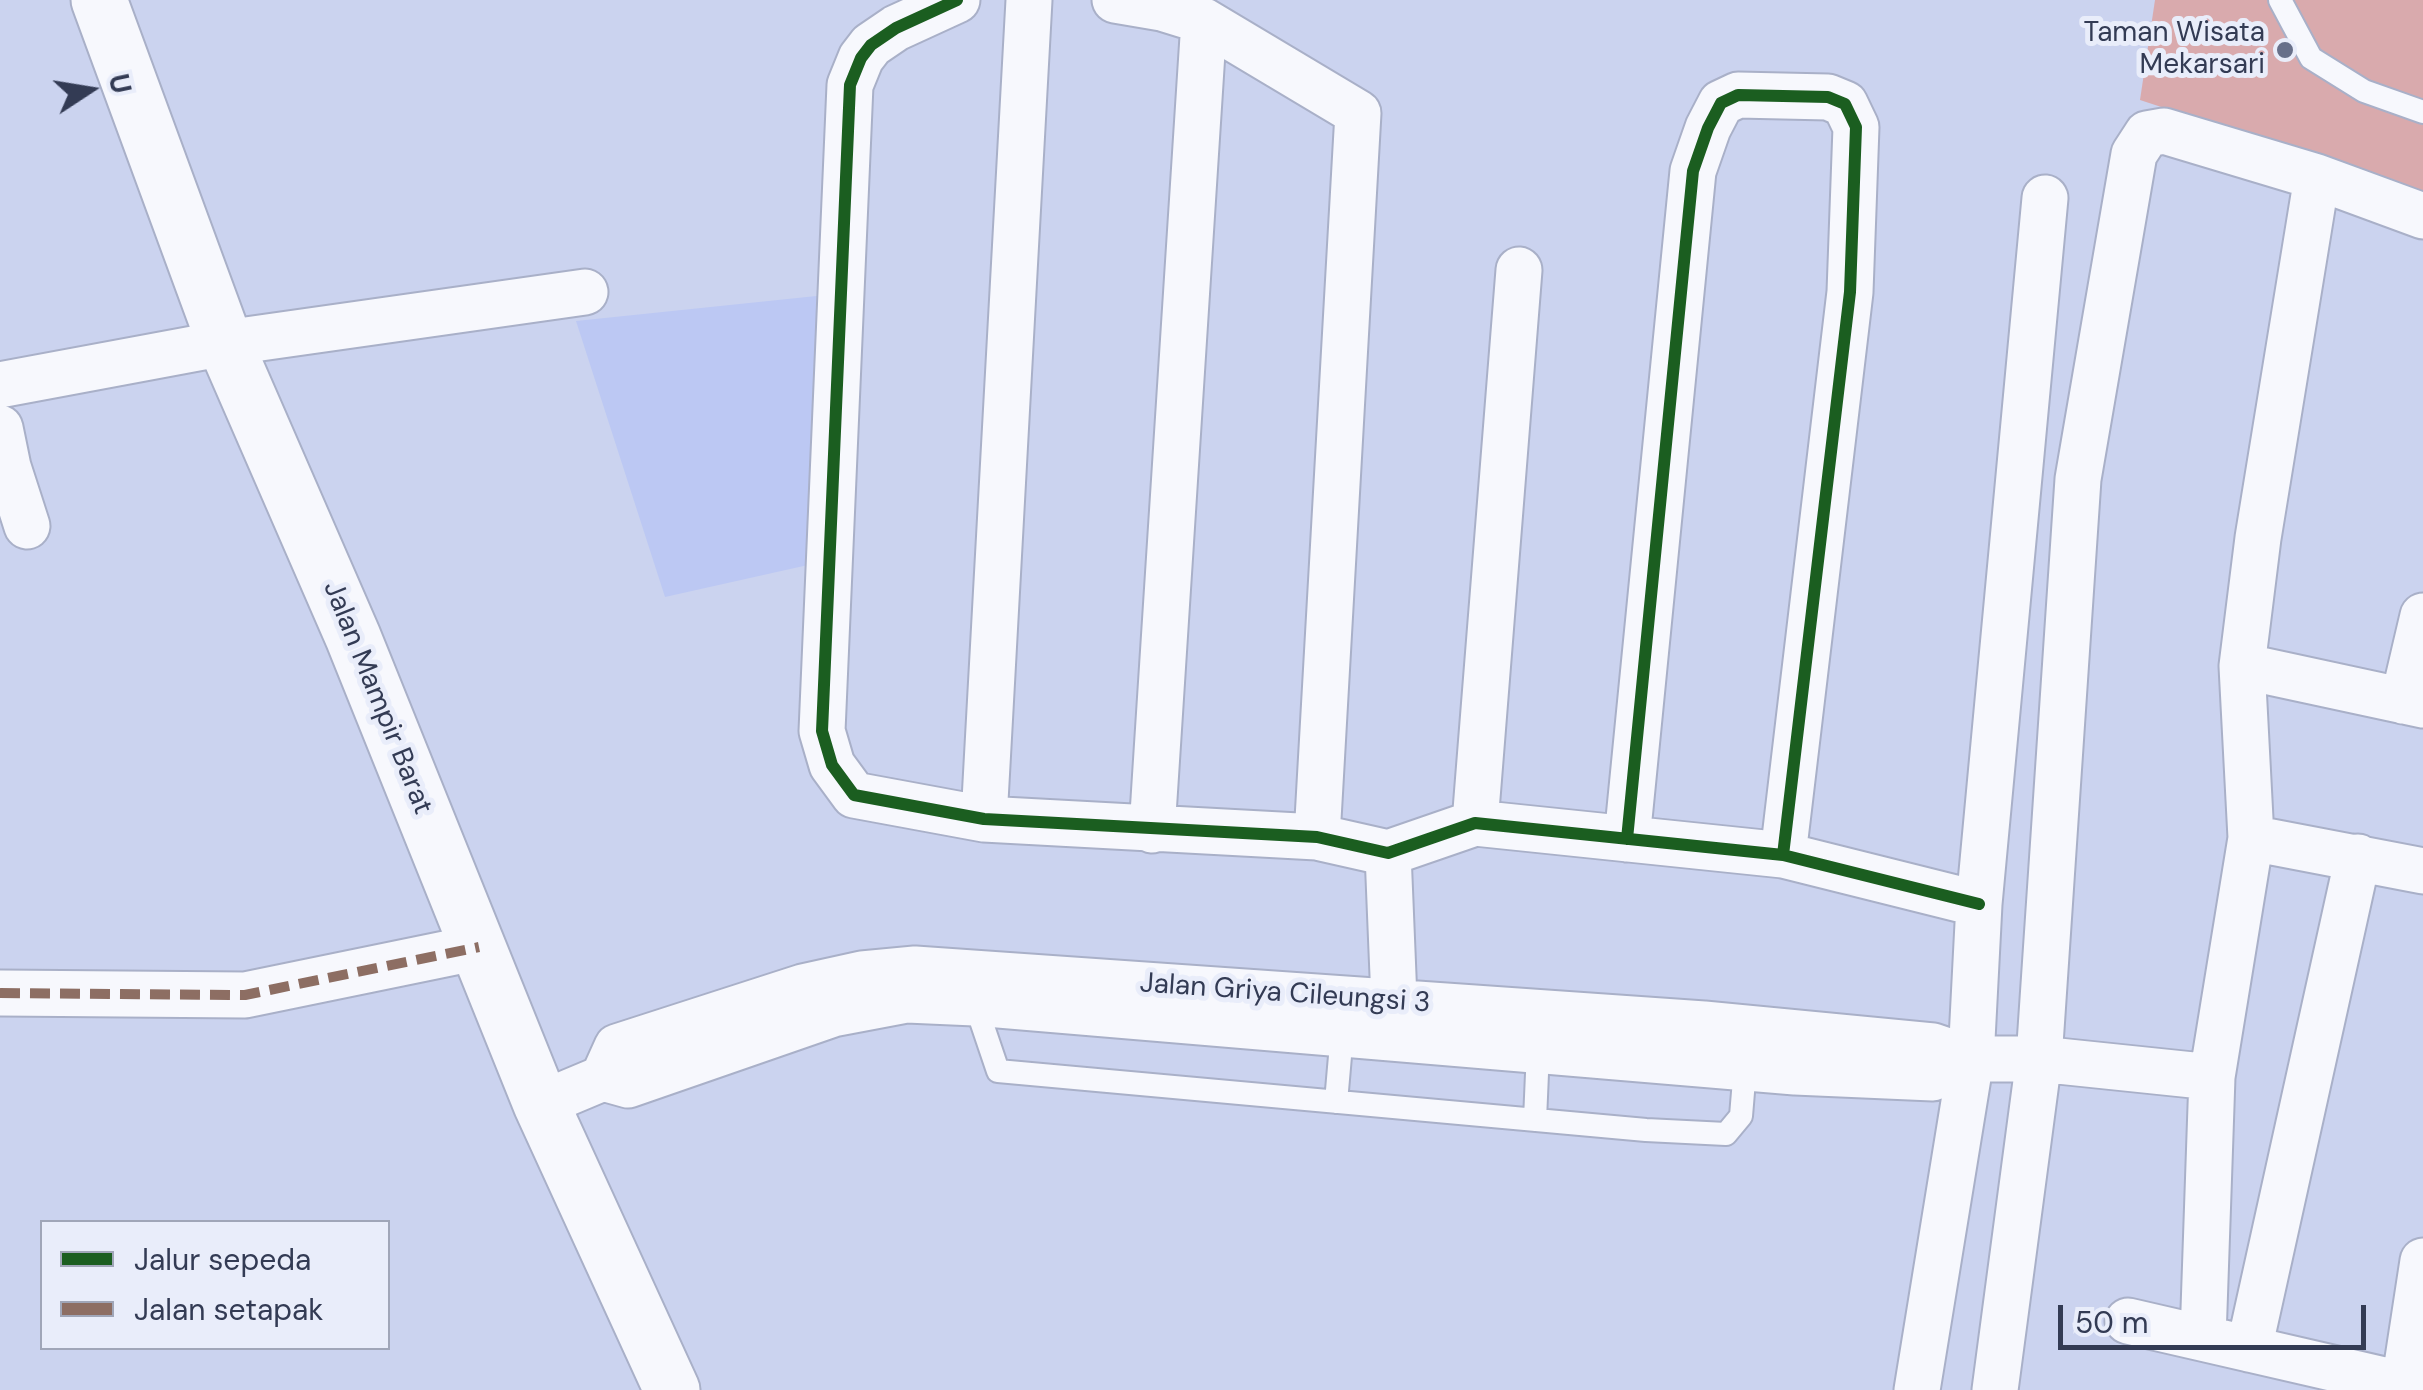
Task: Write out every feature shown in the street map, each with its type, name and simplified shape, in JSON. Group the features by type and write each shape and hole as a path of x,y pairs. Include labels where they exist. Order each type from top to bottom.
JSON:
{"street":[{"name":"Jalan Mampir Barat","path":"99,0 225,342 353,637 541,1104 672,1390"},
{"path":"957,0 896,28 871,45 850,85 822,731 832,765 854,795 984,819 1318,837 1388,853 1475,823 1782,855 1979,904"},
{"path":"984,819 1028,0"},
{"path":"1115,0 1162,8 1204,21 1358,113 1318,837"},
{"path":"1152,830 1204,21"},
{"path":"1627,839 1693,171 1721,103 1738,96 1828,97 1845,104 1856,127 1850,292 1782,855"},
{"path":"1995,1390 2008,1059 2078,479 2134,154 2147,134 2164,130 2423,216"},
{"path":"2204,1338 2212,1076 2251,838 2242,666 2258,538 2316,178"},
{"path":"1916,1390 2008,1059 1979,904 2044,198"},
{"path":"1475,823 1518,270"},
{"path":"0,384 225,342 584,292"},
{"path":"0,428 27,526"},
{"path":"2242,666 2413,703 2423,616"},
{"path":"2251,838 2423,872"},
{"path":"1388,853 1394,1000"},
{"path":"2249,1349 2358,858"},
{"path":"0,993 245,995 478,947"},
{"name":"Jalan Griya Cileungsi 3","path":"541,1104 603,1078 616,1047 803,987 862,974 915,969 976,988 1344,1015 1394,1000 1704,1024 1934,1046 2008,1059 2212,1076"},
{"path":"1344,1015 1538,1050 1745,1068 1933,1078 2008,1059"},
{"path":"2128,1321 2414,1387 2423,1261"}],"lane":[{"path":"2280,0 2311,58 2364,91 2423,112"},
{"path":"976,988 998,1072 1726,1134 1742,1116 1745,1068"},
{"path":"1336,1102 1344,1015"},
{"path":"1534,1120 1538,1050"}],"shaded area":[{"name":"Taman Wisata Mekarsari","path":"2155,0 2423,0 2423,193 2140,100"},
{"path":"826,295 808,565 665,597 576,321"}],"marked path":[{"path":"0,993 245,995 479,947"}],"cycle path":[{"path":"957,0 896,28 871,45 850,85 822,731 832,765 854,795 984,819 1317,837 1388,853 1475,823 1783,855 1979,904"},
{"path":"1627,839 1693,171 1721,103 1738,95 1828,97 1845,104 1856,127 1850,292 1783,855"}],"place":[{"name":"Taman Wisata Mekarsari","path":"2285,50"}]}
